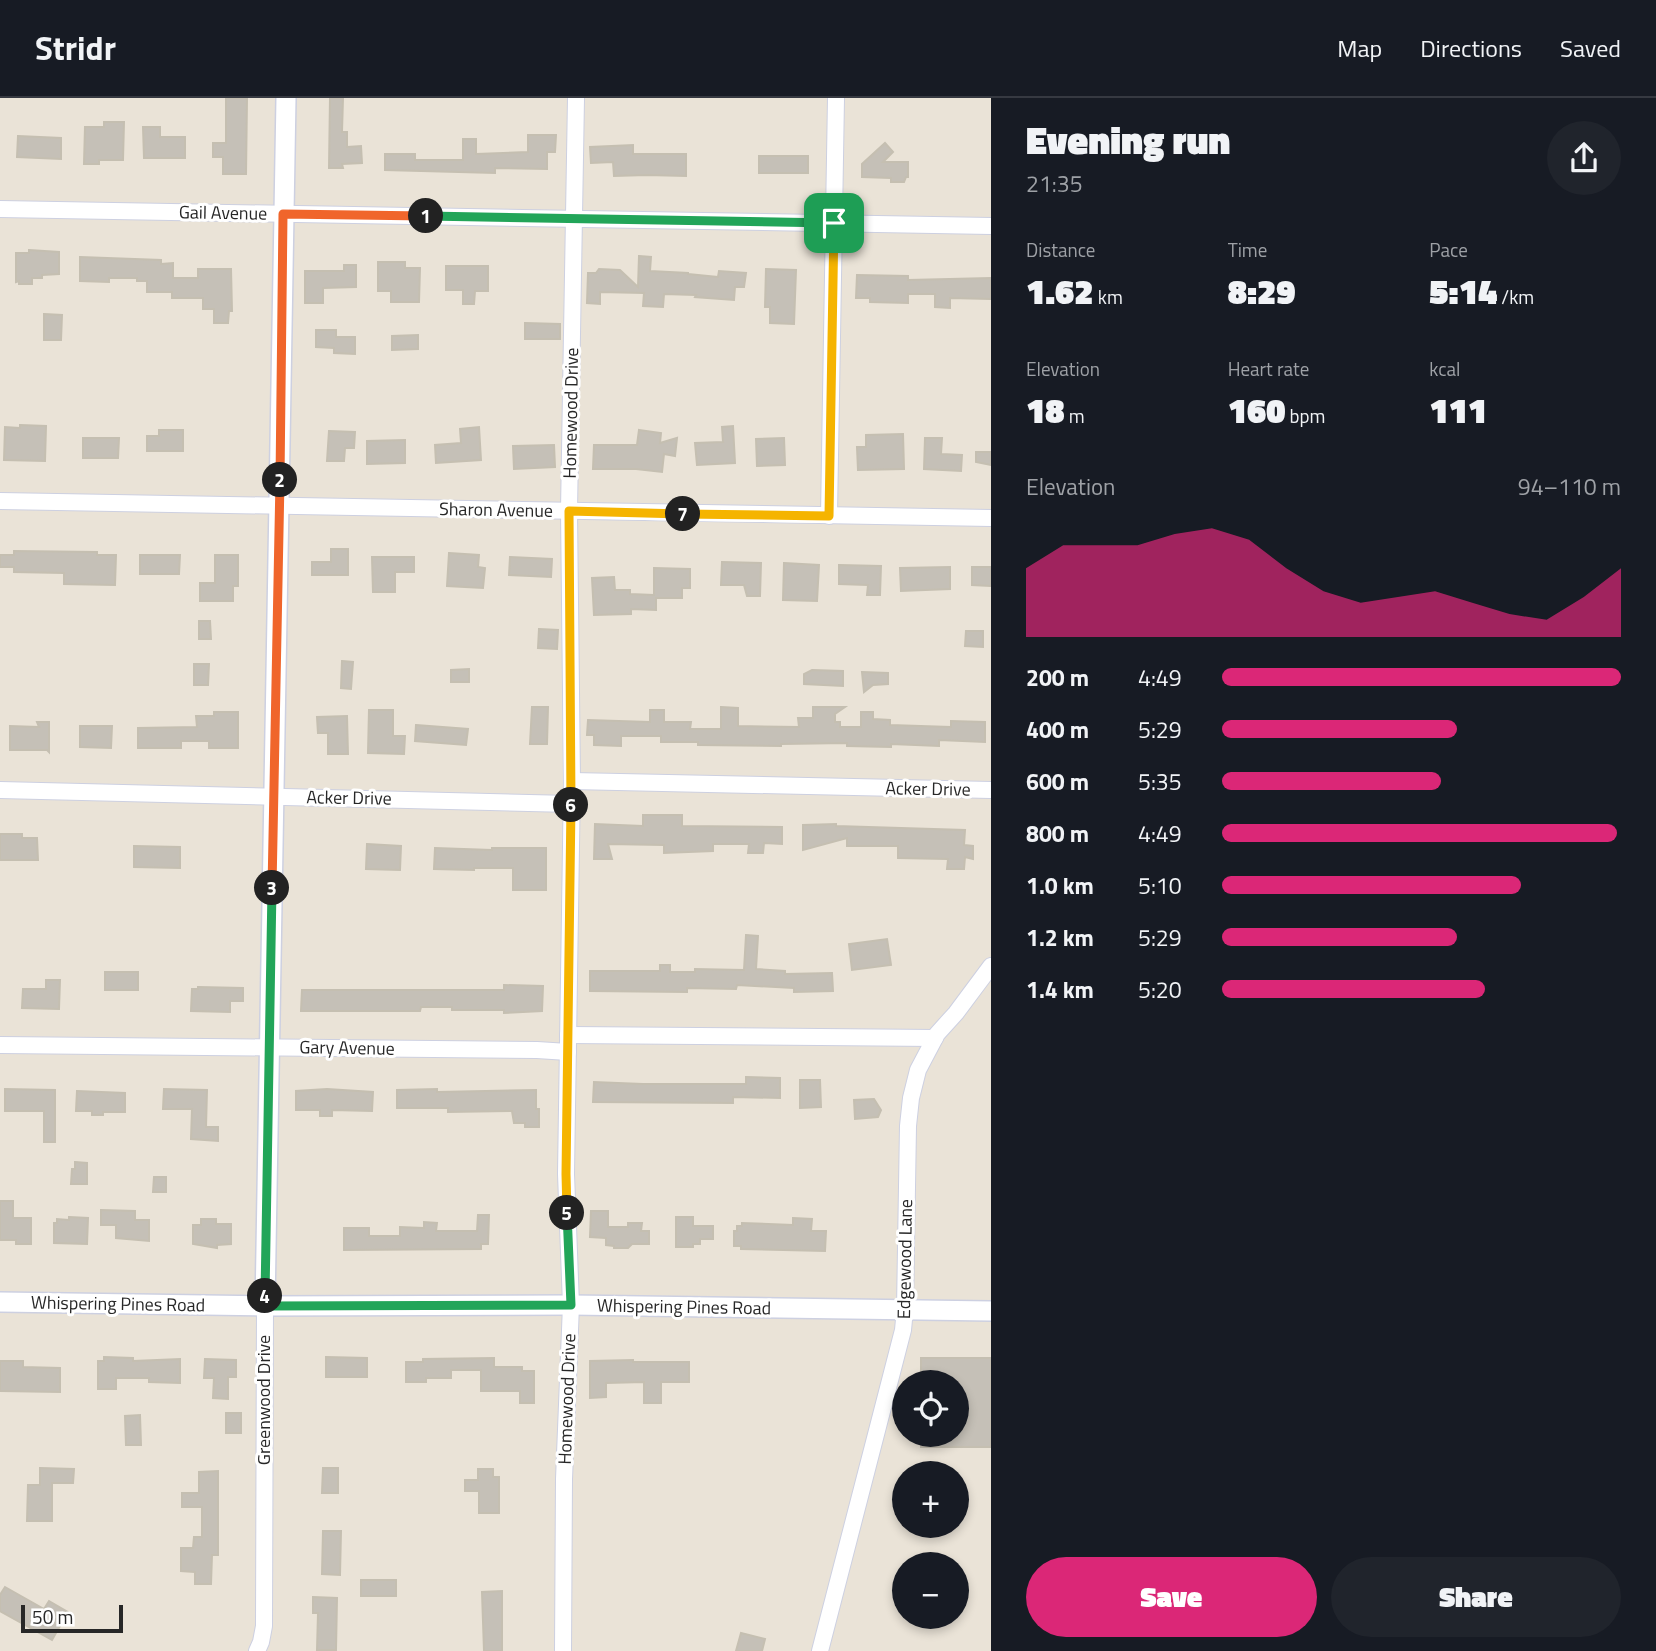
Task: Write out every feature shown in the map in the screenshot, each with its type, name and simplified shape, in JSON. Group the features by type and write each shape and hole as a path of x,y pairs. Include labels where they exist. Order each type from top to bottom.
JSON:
{"street":[{"name":"Greenwood Drive","path":"257,1651 264,1626 265,1306 286,98"},
{"name":"Homewood Drive","path":"563,1651 564,1479 571,1305 566,1174 572,782 569,511 576,98"},
{"path":"829,516 836,98"},
{"name":"Gail Avenue","path":"0,209 991,226"},
{"name":"Sharon Avenue","path":"0,500 991,518"},
{"name":"Acker Drive","path":"572,782 991,790"},
{"name":"Acker Drive","path":"0,790 571,804"},
{"name":"Edgewood Lane","path":"820,1651 903,1330 906,1166 911,1098 918,1070 935,1038 991,965"},
{"path":"568,1035 935,1038"},
{"name":"Gary Avenue","path":"0,1045 568,1052"},
{"name":"Whispering Pines Road","path":"0,1302 265,1306 571,1305 991,1311"}],"building":[{"path":"226,98 247,98 246,174 223,174 223,157 213,157 213,143 226,143"},
{"path":"330,98 343,98 342,132 347,132 347,147 361,146 362,163 329,168"},
{"path":"104,122 124,122 123,160 99,160 99,164 84,164 85,127 104,127"},
{"path":"143,127 160,127 160,137 185,137 185,158 144,158"},
{"path":"528,135 556,135 555,152 547,152 547,169 495,168 495,173 385,170 385,154 415,154 415,160 463,160 463,139 476,139 476,154 528,152"},
{"path":"18,136 61,138 61,159 17,157"},
{"path":"885,143 893,152 883,162 908,162 908,177 904,182 891,182 891,178 862,177 862,164"},
{"path":"633,145 633,154 686,154 686,176 614,176 613,162 591,163 590,147"},
{"path":"759,156 808,156 808,173 759,173"},
{"path":"29,250 59,252 59,274 32,278 32,284 16,282 16,253 29,253"},
{"path":"639,256 651,257 650,271 718,277 719,271 746,273 744,287 735,287 734,300 664,294 663,307 643,306 644,293 600,292 600,304 587,303 588,273 596,273 599,269 620,270 638,287"},
{"path":"80,257 161,260 161,264 173,263 173,278 198,278 198,269 231,269 232,311 229,311 228,323 214,323 214,309 203,309 203,298 172,298 172,292 147,292 147,281 137,281 137,278 109,278 109,282 80,281"},
{"path":"378,262 405,262 405,268 420,268 419,302 391,302 391,291 378,291"},
{"path":"344,265 356,265 356,287 323,288 323,303 305,303 305,271 344,271"},
{"path":"446,266 488,266 488,291 475,291 474,304 463,304 463,290 446,290"},
{"path":"766,269 796,270 794,324 770,323 770,307 765,307"},
{"path":"857,275 908,276 908,280 991,278 991,299 950,298 950,308 935,307 935,294 908,294 908,303 870,302 870,298 856,298"},
{"path":"44,314 62,315 61,340 44,340"},
{"path":"525,323 560,324 560,339 525,339"},
{"path":"316,330 336,330 336,337 355,337 355,354 334,353 334,348 316,347"},
{"path":"418,335 418,349 392,350 392,336"},
{"path":"20,425 46,426 45,461 4,460 5,427 20,428"},
{"path":"733,426 735,463 697,465 695,443 723,442 722,427"},
{"path":"479,427 481,460 436,463 435,445 461,443 460,429"},
{"path":"159,430 183,430 183,451 147,451 147,436 159,436"},
{"path":"639,430 661,433 660,443 677,438 675,456 664,454 662,472 593,469 594,445 637,445"},
{"path":"329,431 355,432 354,448 345,448 344,461 327,461"},
{"path":"903,434 904,469 858,470 857,447 866,447 866,435"},
{"path":"83,438 119,438 118,458 83,458"},
{"path":"784,438 785,465 757,466 756,439"},
{"path":"925,438 942,438 941,454 962,455 961,471 924,469"},
{"path":"405,440 405,463 367,464 367,441"},
{"path":"554,445 555,467 514,469 513,446"},
{"path":"976,452 991,452 991,465 976,462"},
{"path":"331,549 348,549 348,575 312,575 312,562 331,562"},
{"path":"14,551 97,552 97,555 116,555 115,585 64,584 64,573 14,572 14,567 0,567 0,555 14,555"},
{"path":"449,553 479,555 478,567 485,568 483,588 447,586"},
{"path":"140,555 180,555 179,574 140,574"},
{"path":"215,555 238,555 238,586 233,586 233,601 200,601 200,583 215,583"},
{"path":"372,557 414,557 414,572 395,572 395,592 373,592"},
{"path":"510,557 552,559 551,577 509,575"},
{"path":"722,562 761,563 760,596 747,596 744,585 721,585"},
{"path":"784,563 819,565 817,601 783,600"},
{"path":"839,565 881,566 880,595 867,595 868,585 839,584"},
{"path":"950,567 950,589 901,591 900,568"},
{"path":"972,567 991,567 991,586 972,585"},
{"path":"654,568 690,569 690,588 682,588 682,598 656,598 656,610 631,609 631,614 594,615 592,578 614,577 615,590 654,595"},
{"path":"199,621 210,621 211,639 199,639"},
{"path":"539,629 558,630 557,649 538,648"},
{"path":"966,631 983,631 983,647 965,646"},
{"path":"342,661 353,662 351,689 341,688"},
{"path":"194,664 209,664 208,685 194,685"},
{"path":"469,669 469,682 451,682 451,670"},
{"path":"812,670 843,671 843,686 804,684 804,674"},
{"path":"862,672 888,673 888,684 873,685 864,692"},
{"path":"532,707 548,707 547,744 530,744"},
{"path":"721,707 738,708 738,726 799,727 798,718 813,718 813,707 845,707 835,714 835,722 840,722 840,727 861,727 861,712 873,712 873,719 890,720 890,725 951,727 951,721 985,722 985,742 939,740 939,746 891,744 891,747 847,746 847,743 781,746 698,745 698,742 661,742 661,736 621,736 621,746 594,745 594,735 587,735 588,720 650,722 650,710 664,710 664,722 691,722 690,729 721,729"},
{"path":"369,710 393,710 393,736 405,736 404,754 368,753"},
{"path":"214,712 238,712 238,748 209,748 209,741 181,741 181,748 138,748 138,728 197,727 196,716 214,716"},
{"path":"347,716 348,754 328,754 328,733 318,733 317,717"},
{"path":"37,722 49,722 49,752 10,750 10,726 39,727"},
{"path":"416,725 468,729 466,745 415,741"},
{"path":"80,726 112,726 111,748 80,747"},
{"path":"643,815 682,815 682,826 782,827 782,844 764,843 763,853 748,853 749,844 713,844 713,851 664,853 664,845 608,844 612,859 594,859 595,824 643,826"},
{"path":"803,825 965,830 964,845 973,846 973,859 965,857 964,869 947,869 948,859 898,858 898,846 847,846 847,838 803,850"},
{"path":"0,834 22,834 22,838 37,838 38,860 0,860"},
{"path":"367,844 401,846 400,870 366,869"},
{"path":"134,846 180,847 180,868 134,867"},
{"path":"435,848 546,848 546,890 513,890 513,868 434,869"},
{"path":"746,935 758,936 756,969 785,971 785,974 832,973 833,991 794,992 794,988 737,985 736,989 687,988 687,992 590,991 590,971 660,971 660,965 670,965 670,972 695,972 695,969 744,970"},
{"path":"887,939 891,965 852,970 849,944"},
{"path":"105,972 138,972 138,990 105,990"},
{"path":"46,980 60,980 59,1009 22,1008 23,989 46,989"},
{"path":"504,985 543,986 542,1011 504,1013 504,1010 421,1007 420,1011 301,1011 302,990 504,990"},
{"path":"243,988 243,1001 230,1001 230,1012 191,1011 192,989"},
{"path":"746,1077 780,1078 780,1098 733,1097 733,1103 593,1102 594,1082 746,1084"},
{"path":"800,1080 820,1080 821,1107 800,1108"},
{"path":"5,1089 55,1090 55,1142 44,1142 44,1111 5,1111"},
{"path":"164,1089 207,1090 206,1127 218,1127 218,1141 191,1139 192,1109 163,1109"},
{"path":"327,1089 373,1092 372,1111 332,1110 332,1116 320,1116 320,1110 296,1110 296,1091"},
{"path":"437,1089 437,1092 536,1090 539,1127 525,1127 525,1123 514,1123 512,1111 448,1112 448,1108 397,1108 397,1090"},
{"path":"77,1091 125,1093 125,1112 92,1115 92,1111 76,1111"},
{"path":"874,1099 881,1110 878,1117 855,1119 854,1100"},
{"path":"75,1162 87,1163 87,1184 71,1184"},
{"path":"154,1177 166,1177 166,1192 153,1192"},
{"path":"0,1201 13,1201 13,1218 31,1218 31,1244 0,1240"},
{"path":"101,1210 135,1211 135,1220 149,1220 149,1241 116,1238 116,1225 101,1225"},
{"path":"591,1211 608,1211 608,1227 628,1227 628,1223 642,1223 641,1231 649,1231 649,1244 614,1248 606,1245 606,1238 590,1237"},
{"path":"478,1215 489,1215 488,1244 481,1244 481,1249 344,1250 344,1228 369,1228 369,1236 400,1236 400,1227 424,1228 424,1222 437,1223 436,1231 477,1231"},
{"path":"69,1217 88,1218 87,1244 54,1243 54,1223 57,1223 57,1219 69,1220"},
{"path":"676,1217 693,1217 693,1226 713,1226 713,1239 700,1239 700,1244 693,1244 693,1247 676,1247"},
{"path":"793,1218 812,1219 811,1231 826,1231 825,1251 741,1249 741,1246 734,1246 734,1231 737,1231 737,1226 742,1226 742,1223 793,1225"},
{"path":"201,1219 216,1219 216,1224 231,1224 231,1244 217,1245 217,1248 193,1244 193,1225 201,1225"},
{"path":"104,1357 133,1358 133,1361 180,1359 180,1383 149,1382 149,1378 116,1378 116,1389 98,1389 98,1361 104,1361"},
{"path":"326,1357 367,1358 367,1377 326,1377"},
{"path":"494,1358 494,1367 522,1367 522,1371 534,1371 534,1403 520,1403 520,1391 481,1391 481,1370 451,1370 451,1378 426,1378 426,1382 406,1382 406,1362 423,1362 423,1359"},
{"path":"921,1358 991,1358 991,1447 969,1447 969,1370 921,1370"},
{"path":"205,1359 236,1360 236,1377 228,1377 228,1399 213,1398 214,1378 204,1378"},
{"path":"0,1361 23,1361 23,1367 60,1368 60,1392 0,1391"},
{"path":"590,1361 689,1362 689,1382 661,1382 661,1403 644,1403 644,1382 606,1383 606,1397 590,1398"},
{"path":"226,1413 241,1413 241,1433 226,1433"},
{"path":"140,1415 141,1445 126,1445 125,1416"},
{"path":"40,1468 74,1469 73,1483 52,1483 52,1521 27,1521 28,1485 40,1485"},
{"path":"323,1468 338,1468 338,1493 322,1493"},
{"path":"478,1469 493,1469 493,1477 499,1477 499,1513 479,1513 479,1491 465,1491 465,1480 478,1480"},
{"path":"218,1471 218,1555 212,1555 211,1584 195,1584 195,1572 181,1571 181,1548 193,1548 194,1537 202,1537 202,1507 182,1507 182,1493 199,1493 199,1472"},
{"path":"323,1531 341,1531 340,1575 322,1574"},
{"path":"361,1580 396,1580 396,1596 361,1596"},
{"path":"5,1587 44,1609 49,1601 68,1612 52,1640 0,1611 0,1595"},
{"path":"502,1591 502,1651 484,1651 482,1592"},
{"path":"313,1597 337,1598 336,1650 317,1650 318,1613 313,1613"},
{"path":"741,1633 765,1639 762,1651 736,1651"}],"route":[{"path":"283,214 834,223 829,516 569,511 572,782 566,1174 571,1305 265,1306 283,214"}]}
